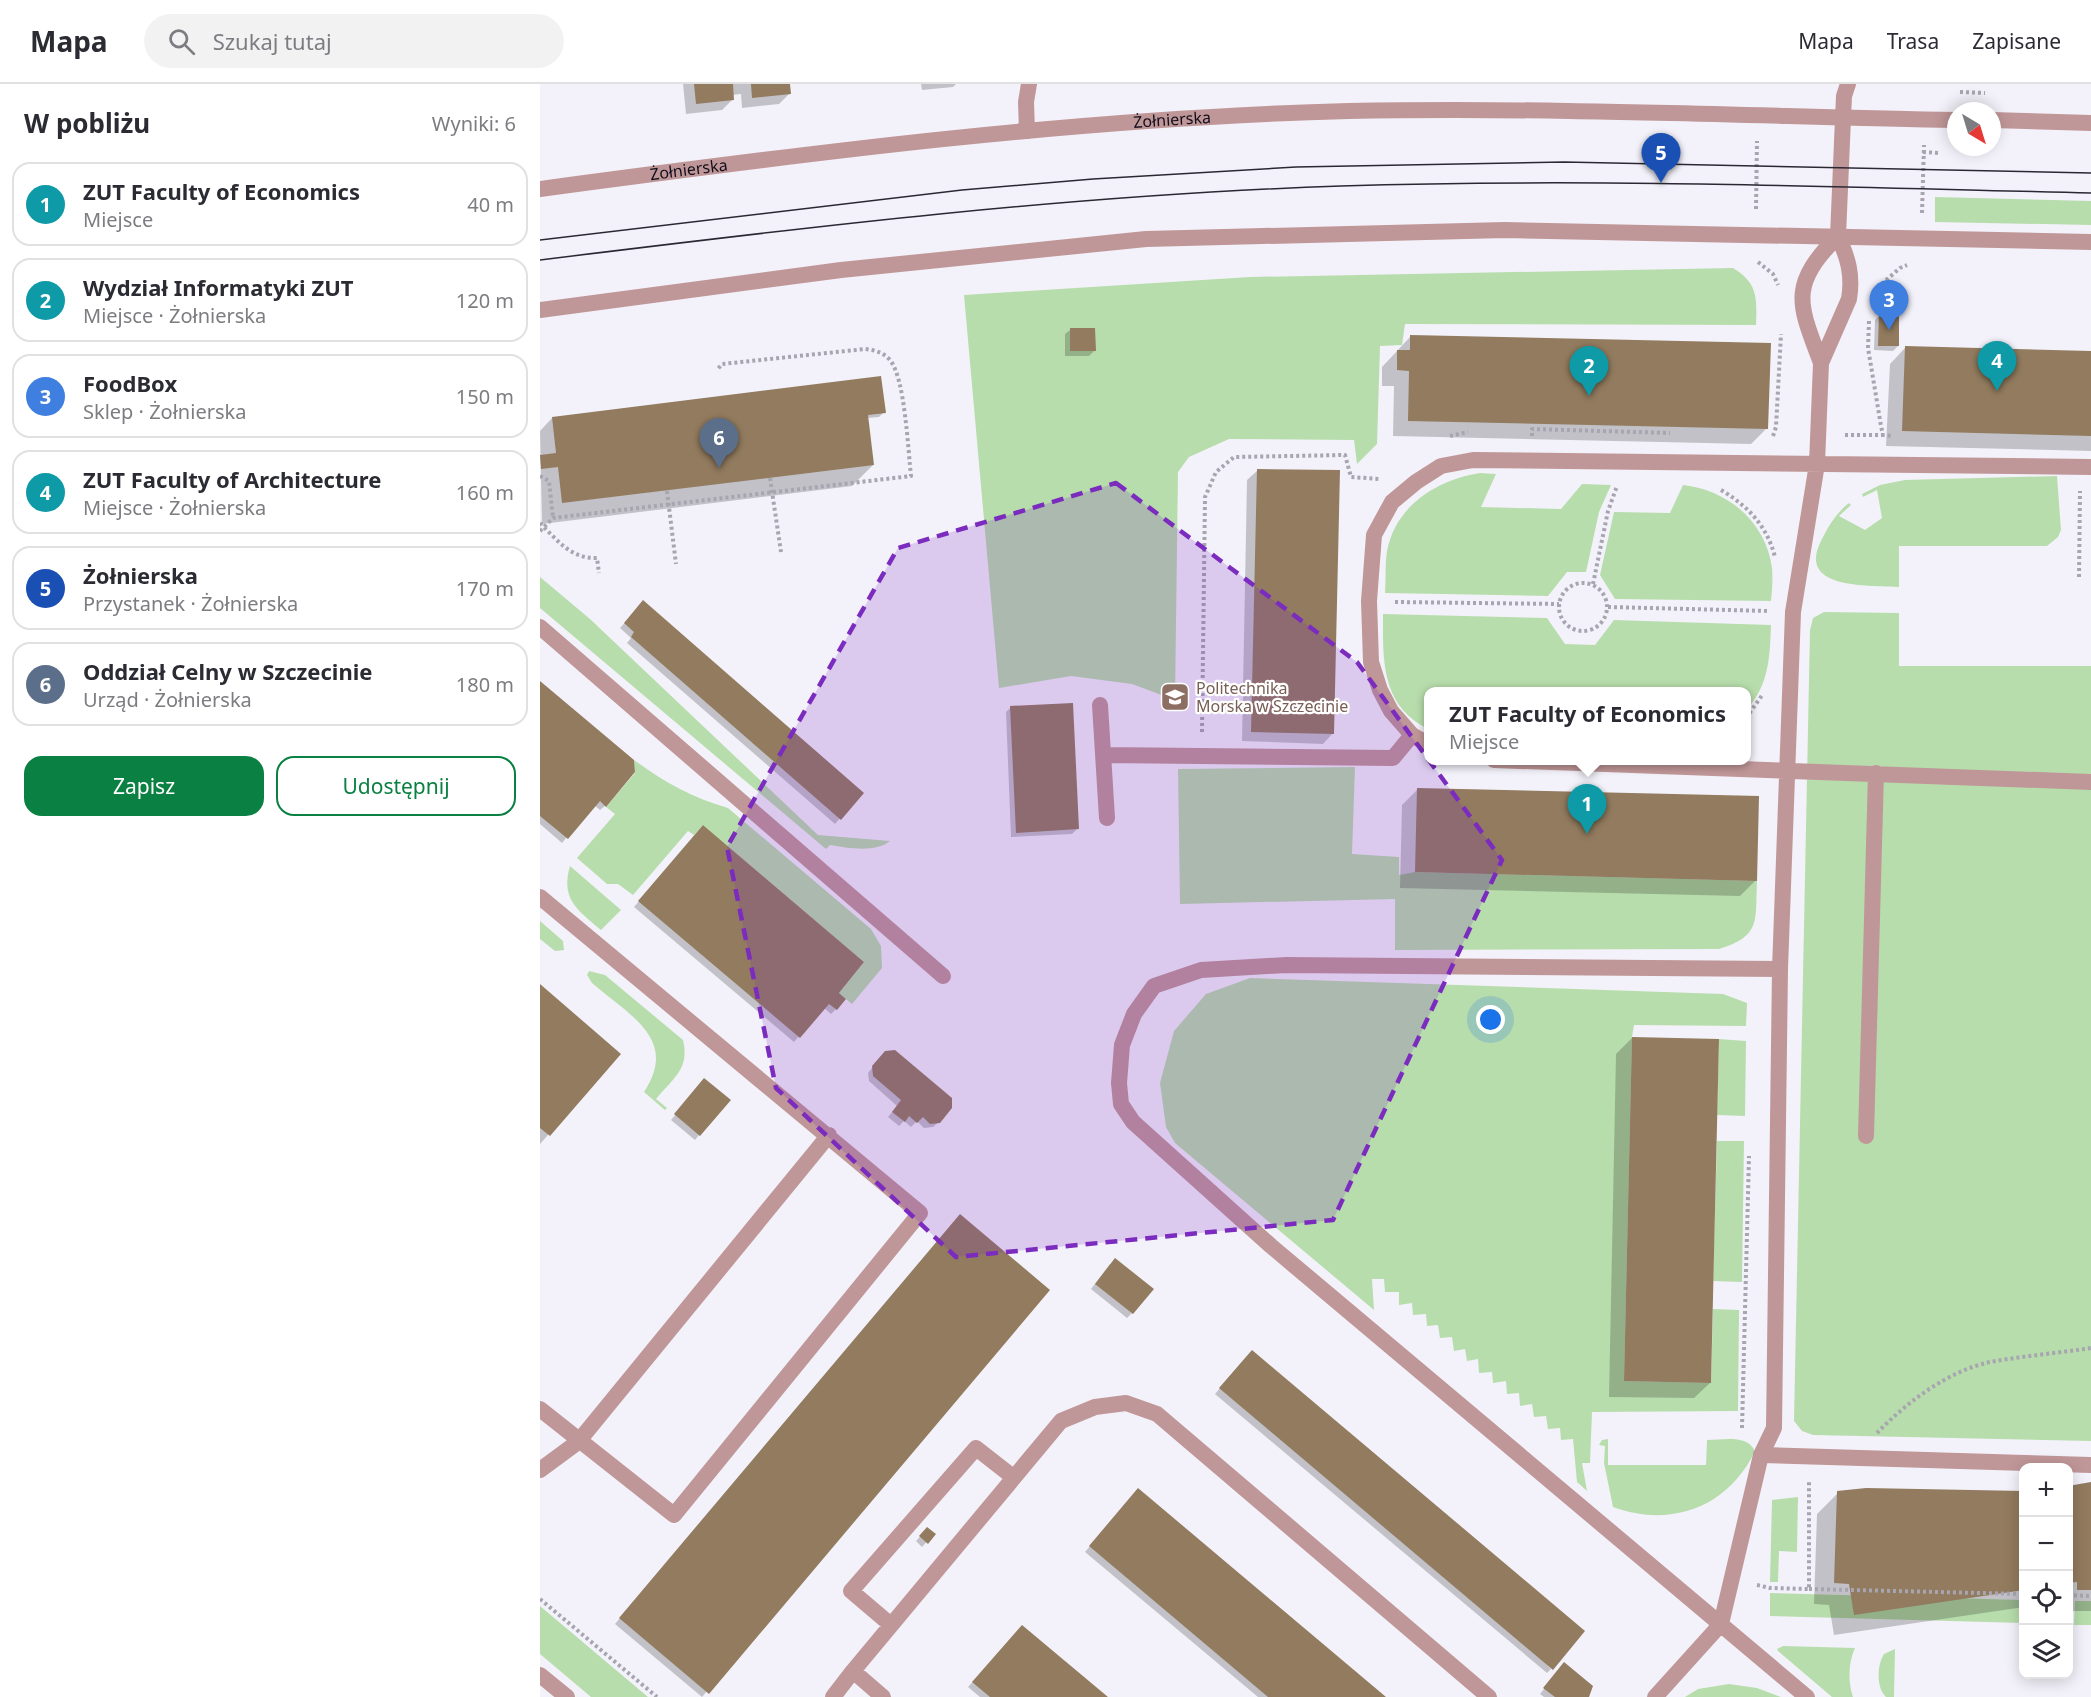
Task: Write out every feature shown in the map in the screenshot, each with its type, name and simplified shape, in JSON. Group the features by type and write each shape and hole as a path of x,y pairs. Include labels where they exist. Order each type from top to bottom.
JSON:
{"street":[{"path":"1027,131 1026,102 1029,84"},
{"path":"1655,1697 1721,1624 1730,1577 1761,1455 1774,1428 1780,969 1793,612 1817,464 1821,363 1849,299 1851,288 1849,263 1838,236 1844,96 1848,84"},
{"name":"Żołnierska","path":"540,189 796,154 1027,131 1350,111 1534,111 1947,120"},
{"path":"2001,120 2091,123"},
{"path":"540,310 841,270 1146,239 1505,230 2091,242"},
{"path":"1821,363 1801,308 1802,294 1805,279 1817,258 1838,236"},
{"path":"1424,742 1412,735 1391,711 1380,690 1371,662 1369,601 1374,535 1392,502 1441,466 1473,460 2086,467"},
{"path":"540,627 943,975"},
{"path":"1100,705 1107,818"},
{"path":"1103,755 1394,758 1412,735"},
{"path":"1640,765 2091,782"},
{"path":"1866,1136 1876,773"},
{"path":"540,897 920,1213 674,1515 578,1442 540,1409"},
{"path":"1780,969 1286,965 1201,970 1154,986 1134,1014 1122,1045 1121,1104 1133,1122 1271,1246 1807,1697"},
{"path":"540,1470 578,1442 829,1135"},
{"path":"832,1697 1061,1422 1095,1407 1126,1403 1157,1414 1489,1697"},
{"path":"891,1625 851,1591 976,1448 1013,1477"},
{"path":"1761,1455 2091,1466"},
{"path":"853,1671 883,1697"},
{"path":"540,1675 567,1697"}],"path":[{"path":"1756,214 1757,133"},
{"path":"1923,152 1939,153"},
{"path":"1922,201 1923,159"},
{"path":"1747,261 1757,261 1773,274 1781,294"},
{"path":"1874,297 1876,289 1884,280"},
{"path":"1870,314 1868,348 1883,435 1901,438"},
{"path":"1763,436 1774,436 1776,427 1781,330"},
{"path":"599,573 597,558 581,557 541,527 552,518 911,476 900,382 884,354 865,349 722,364 717,370"},
{"path":"1594,425 1593,431 1679,434"},
{"path":"1593,584 1608,512 1625,461 1626,433"},
{"path":"1202,755 1205,497 1216,472 1234,457 1345,455 1351,477 1384,479"},
{"path":"2079,577 2086,467"},
{"path":"540,476 549,481 552,518"},
{"path":"770,478 781,552"},
{"path":"1713,486 1736,499 1755,517 1770,542 1775,562"},
{"path":"666,491 676,564"},
{"path":"1578,583 1593,584 1604,593 1608,607 1604,619 1594,628 1582,631 1569,627 1561,617 1559,604 1569,587 1578,583"},
{"path":"1369,601 1559,604"},
{"path":"1608,607 1793,612"},
{"path":"1751,711 1765,691"},
{"path":"1743,1428 1749,1145"},
{"path":"1852,1458 1915,1401 1950,1377 1988,1363 2091,1348"},
{"path":"1809,1458 1809,1589"},
{"path":"1730,1577 1770,1588 2019,1594"},
{"path":"2073,1595 2091,1596"},
{"path":"540,1599 657,1697"}],"highlighted area":[{"path":"1116,483 1357,662 1502,860 1333,1220 956,1257 776,1088 727,847 898,548"}],"green space":[{"path":"1935,197 2091,201 2091,225 1935,222"},
{"path":"1733,268 1752,286 1756,299 1756,325 1405,324 1402,345 1380,346 1377,444 1357,464 1354,440 1229,439 1189,457 1178,472 1175,700 1132,684 1071,676 999,688 964,295 1250,277"},
{"path":"1480,473 1496,474 1481,507 1561,509 1582,484 1611,485 1599,512 1586,572 1567,572 1548,596 1385,593 1387,551 1399,520 1421,497 1434,489 1464,476"},
{"path":"2057,476 2061,530 2058,537 2047,546 1899,546 1899,587 1840,582 1827,577 1819,569 1816,557 1821,541 1840,511 1849,503 1851,505 1839,516 1865,530 1882,518 1877,490 1863,497 1862,494 1880,485 1905,480"},
{"path":"1683,485 1699,488 1729,501 1753,523 1762,536 1772,568 1771,601 1615,599 1600,575 1614,512 1670,513"},
{"path":"540,577 590,619 818,835 890,841 884,845 869,848 830,845 826,849 540,608"},
{"path":"1824,612 1899,613 1899,666 2091,666 2091,1441 1813,1435 1802,1431 1794,1421 1810,630 1813,618"},
{"path":"1383,614 1547,618 1565,644 1595,645 1614,620 1771,625 1767,670 1764,681 1751,704 1751,687 1424,687 1424,726 1412,719 1393,694 1383,648"},
{"path":"634,760 679,788 728,808 871,929 881,946 882,968 852,1004 839,993 864,962 703,825 694,835 688,831 633,895 618,884 607,884 577,858 615,814 606,807 635,773"},
{"path":"1355,767 1352,854 1399,857 1399,875 1415,872 1757,881 1753,925 1743,938 1719,949 1395,950 1395,899 1180,904 1178,769"},
{"path":"570,866 621,910 601,930 579,910 570,896 568,878"},
{"path":"540,921 563,941 564,950 555,951 540,939"},
{"path":"589,971 605,975 683,1040 685,1050 682,1066 656,1099 667,1108 665,1110 644,1092 653,1073 656,1057 653,1043 634,1018 592,983 587,975"},
{"path":"1250,978 1723,994 1747,1003 1746,1026 1634,1025 1624,1381 1711,1383 1713,1309 1739,1310 1738,1411 1592,1412 1590,1463 1582,1463 1587,1491 1577,1482 1573,1439 1561,1440 1560,1428 1548,1429 1546,1416 1534,1417 1532,1404 1520,1406 1519,1393 1507,1394 1506,1381 1493,1383 1492,1372 1479,1373 1478,1359 1467,1361 1465,1349 1454,1351 1452,1337 1440,1338 1438,1325 1427,1326 1426,1314 1413,1315 1412,1303 1399,1305 1399,1292 1385,1292 1384,1279 1372,1279 1374,1310 1175,1143 1166,1127 1160,1083 1174,1031 1206,994"},
{"path":"1719,1039 1746,1041 1745,1116 1717,1115"},
{"path":"1717,1141 1744,1141 1742,1282 1713,1281"},
{"path":"1608,1439 1608,1465 1706,1465 1707,1440 1741,1440 1755,1451 1743,1471 1729,1487 1713,1499 1676,1514 1655,1515 1634,1513 1613,1507 1604,1463 1605,1446 1599,1445 1602,1440"},
{"path":"1798,1497 1797,1552 1779,1551 1778,1582 1770,1582 1772,1500"},
{"path":"1770,1593 2019,1600 2019,1623 1770,1616"},
{"path":"2075,1601 2091,1601 2091,1625 2074,1625"},
{"path":"540,1606 648,1697 591,1697 540,1654"},
{"path":"1783,1646 1855,1648 1849,1672 1853,1697 1832,1697 1778,1651 1777,1649"},
{"path":"1895,1649 1894,1697 1886,1697 1880,1688 1880,1664 1884,1654"},
{"path":"1729,1684 1757,1688 1781,1697 1685,1697 1698,1689"}],"building":[{"path":"694,84 733,84 734,100 696,104"},
{"path":"751,84 790,84 791,94 752,98"},
{"path":"1879,313 1899,313 1899,346 1878,346"},
{"path":"1070,328 1095,328 1096,351 1070,351"},
{"path":"1410,335 1771,343 1768,429 1408,421 1409,371 1397,370 1397,350 1410,350"},
{"path":"1905,346 2091,351 2091,436 1902,431"},
{"path":"881,376 886,413 868,415 874,465 562,503 558,467 541,469 540,455 556,453 552,417"},
{"path":"1257,469 1340,470 1334,734 1251,732"},
{"path":"643,600 864,793 841,820 631,637 634,632 624,623"},
{"path":"540,681 634,760 635,772 606,807 600,801 568,839 540,816"},
{"path":"1073,703 1079,829 1016,833 1010,706"},
{"path":"1417,788 1759,796 1757,881 1415,872"},
{"path":"703,825 864,962 839,993 846,999 837,1010 829,1004 800,1038 638,901"},
{"path":"540,984 621,1054 550,1136 540,1128"},
{"path":"1632,1037 1719,1039 1711,1383 1624,1381"},
{"path":"895,1050 952,1098 952,1108 940,1123 930,1124 923,1117 917,1123 909,1116 905,1122 892,1112 901,1100 873,1076 872,1066 885,1051"},
{"path":"704,1078 731,1100 700,1136 674,1114"},
{"path":"960,1214 1050,1290 709,1694 619,1618"},
{"path":"1115,1258 1154,1289 1133,1314 1095,1284"},
{"path":"1252,1350 1585,1631 1553,1670 1219,1388"},
{"path":"2091,1482 2091,1590 2077,1590 2077,1582 2073,1582 2073,1485"},
{"path":"1138,1488 1386,1697 1268,1697 1089,1546"},
{"path":"1866,1488 2019,1491 2019,1591 1854,1615 1849,1584 1834,1583 1837,1491"},
{"path":"927,1527 936,1534 928,1544 919,1536"},
{"path":"1022,1625 1108,1697 990,1697 972,1682"},
{"path":"1564,1662 1593,1686 1589,1697 1555,1697 1543,1688"}],"tram line":[{"path":"540,240 962,190 1093,179 1296,167 1564,162 2091,173"},
{"path":"540,260 840,224 1040,205 1240,190 1435,184 1622,183 2091,193"}],"place":[{"name":"Żołnierska","path":"1661,183"},
{"name":"FoodBox","path":"1889,330"},
{"name":"ZUT Faculty of Architecture","path":"1997,391"},
{"name":"Wydział Informatyki ZUT","path":"1589,396"},
{"name":"Oddział Celny w Szczecinie","path":"719,468"},
{"name":"Politechnika Morska w Szczecinie","path":"1175,697"},
{"name":"ZUT Faculty of Economics","path":"1587,834"}]}
